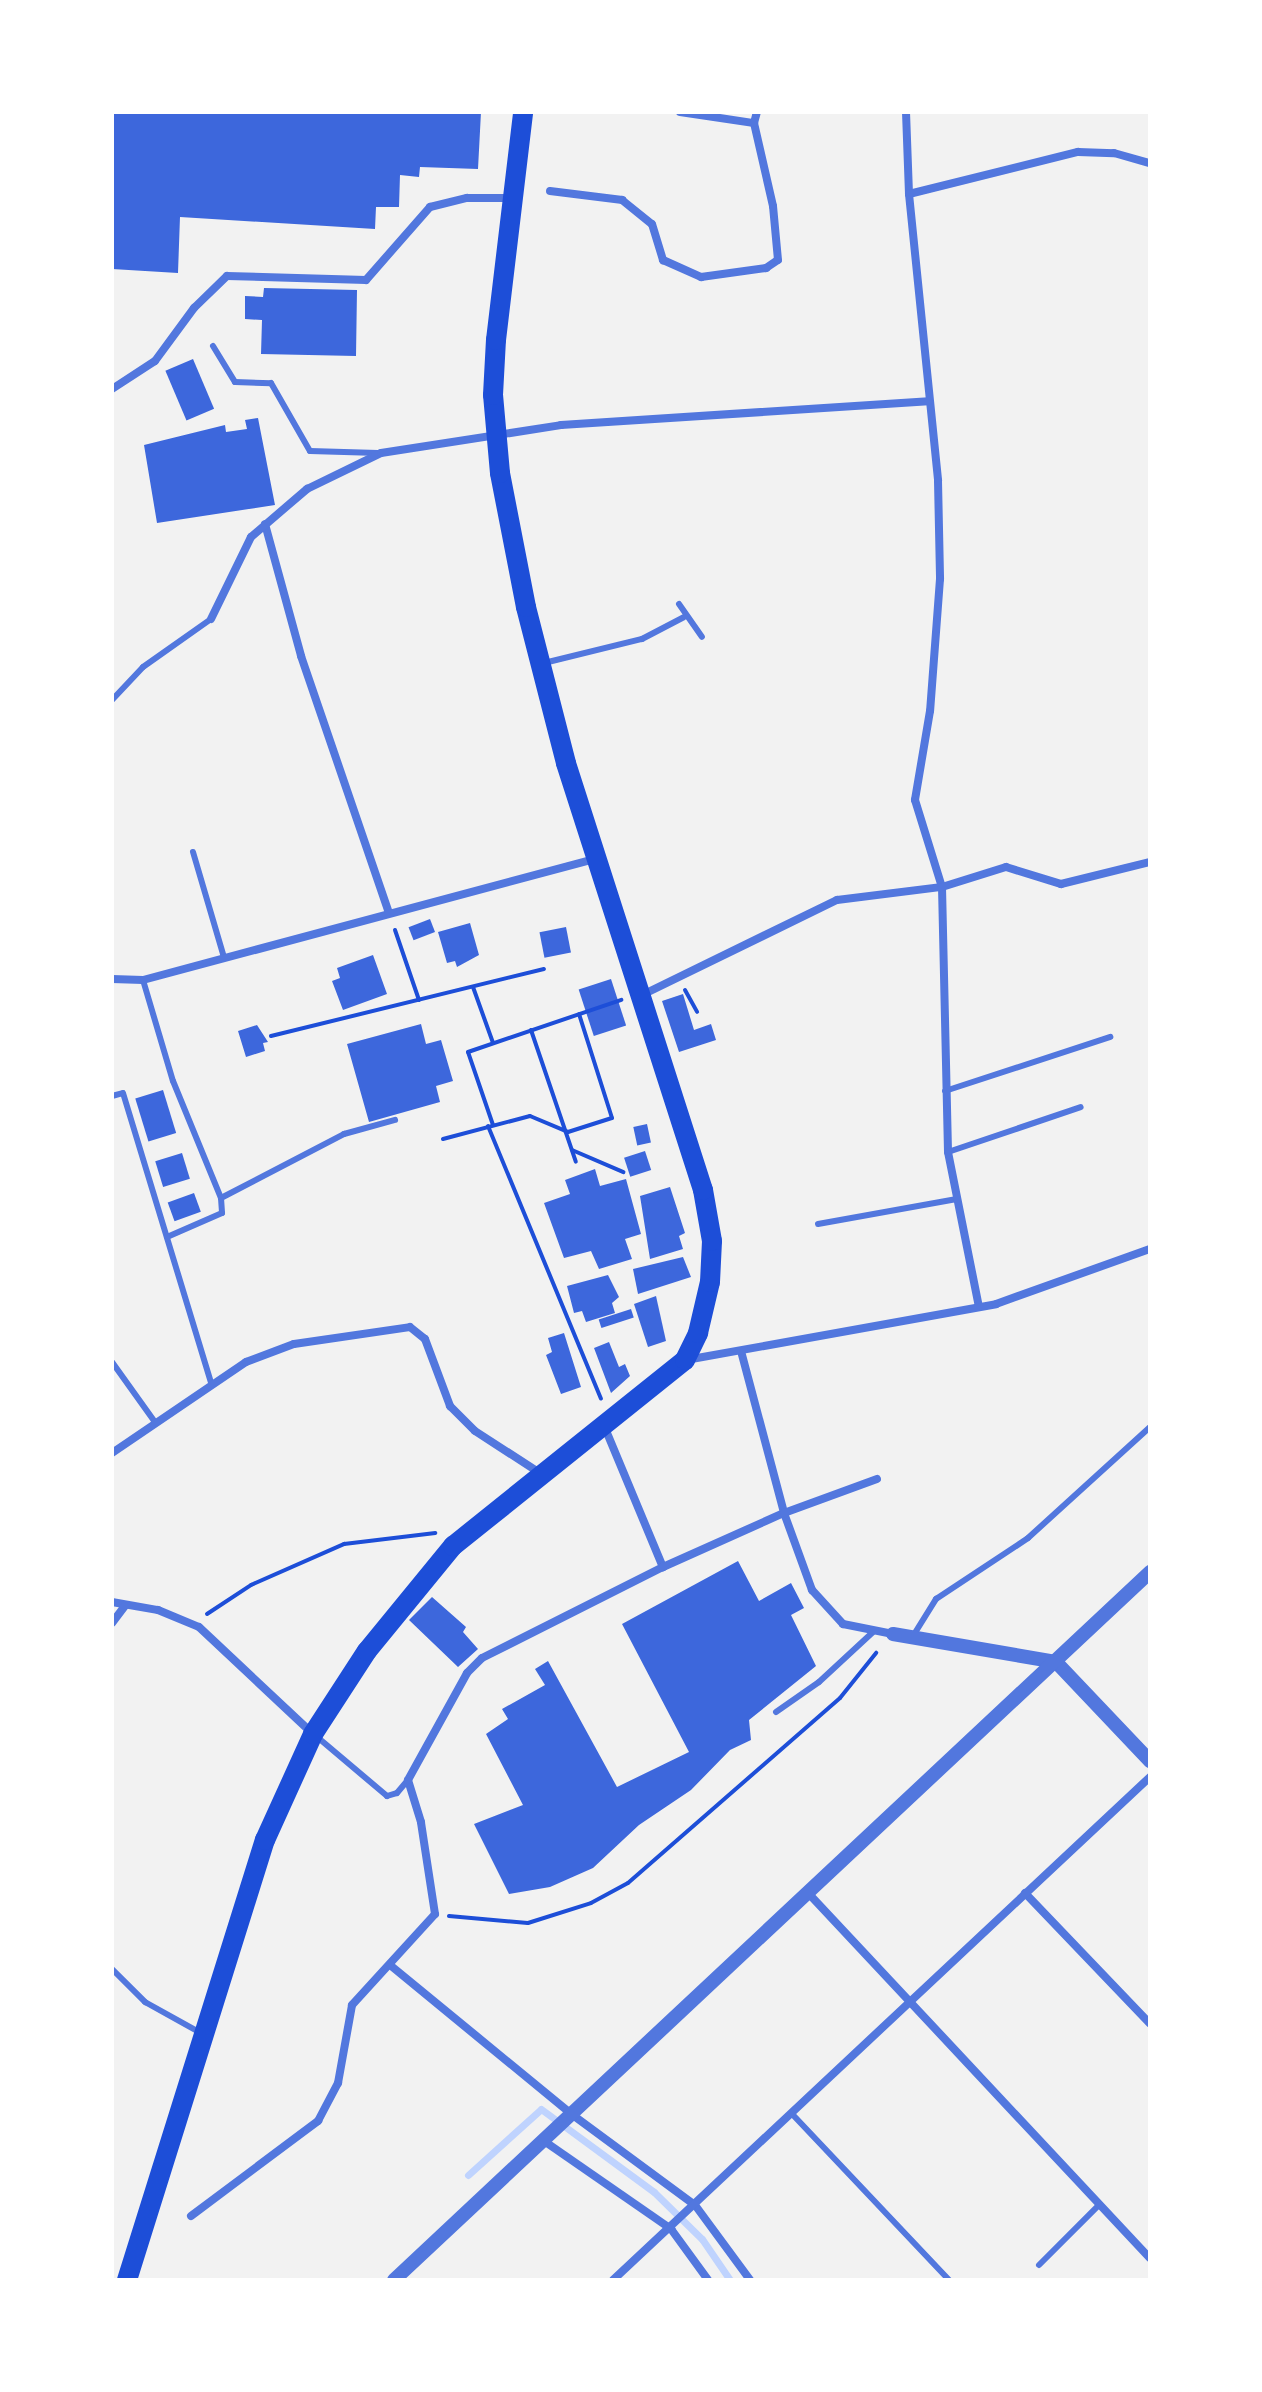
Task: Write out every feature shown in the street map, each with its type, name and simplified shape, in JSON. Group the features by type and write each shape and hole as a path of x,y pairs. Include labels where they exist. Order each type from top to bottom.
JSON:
{"main road":[{"path":"127,2280 265,1840 313,1734 375,1640 453,1546 540,1473 685,1360 704,1313 712,1241 703,1190 596,859 540,664 495,434 496,340 523,112"}],"street":[{"path":"680,112 754,123"},
{"path":"550,191 622,200 652,224 663,260 701,277 766,268 778,260 774,220 754,123 757,112"},
{"path":"906,112 909,194 938,481 940,579 932,696 915,800 942,887 948,1152 979,1307"},
{"path":"909,194 1078,152 1114,153 1150,163"},
{"path":"112,389 155,361 194,308 227,276 366,280 430,207 467,198 514,198"},
{"path":"211,619 251,537 307,489 381,453 495,434 928,401"},
{"path":"265,524 306,671 389,913"},
{"path":"112,979 143,980 596,859"},
{"path":"639,996 837,900 942,887 1006,867 1061,884 1150,862"},
{"path":"685,1360 979,1307 1150,1249"},
{"path":"112,1453 211,1382 294,1344 410,1327 425,1339 450,1406 475,1431 540,1473"},
{"path":"741,1351 784,1513 823,1607 843,1624 873,1632 913,1636 1056,1662 1150,1761"},
{"path":"607,1422 663,1567"},
{"path":"191,2216 318,2121 338,2083 352,2005 435,1914 421,1822 408,1780 467,1673 482,1658 663,1567 784,1513 877,1479"},
{"path":"394,2280 567,2116 810,1895 1150,1572"},
{"path":"112,1602 158,1610 199,1627 313,1734"},
{"path":"112,1623 125,1606"},
{"path":"613,2280 794,2116 1150,1777"},
{"path":"1025,1893 1150,2024"},
{"path":"810,1895 1150,2258"},
{"path":"390,1965 567,2116 693,2207 750,2280"},
{"path":"547,2137 674,2226 708,2280"}],"lane":[{"path":"213,346 235,382 271,383 310,451 381,453"},
{"path":"679,604 684,617 702,637"},
{"path":"540,664 642,639 684,617"},
{"path":"112,700 143,667 211,619"},
{"path":"193,852 224,957"},
{"path":"143,980 173,1081 221,1198 222,1213 167,1237"},
{"path":"945,1091 1110,1037"},
{"path":"112,1096 123,1093 211,1382"},
{"path":"948,1152 1081,1107"},
{"path":"221,1198 344,1134 395,1120"},
{"path":"818,1224 957,1199"},
{"path":"112,1362 155,1422"},
{"path":"913,1636 936,1599 1028,1538 1150,1427"},
{"path":"776,1712 819,1682 873,1632"},
{"path":"313,1734 387,1796 408,1780"},
{"path":"112,1969 145,2002 204,2035"},
{"path":"794,2116 949,2280"},
{"path":"1039,2265 1100,2204"}],"path":[{"path":"389,913 419,1000"},
{"path":"271,1036 544,969"},
{"path":"473,987 493,1043"},
{"path":"687,994 697,1012"},
{"path":"607,1422 490,1125 468,1052 618,1001"},
{"path":"443,1139 530,1116 566,1131 612,1118 579,1014"},
{"path":"531,1030 576,1162"},
{"path":"572,1150 623,1172"},
{"path":"199,1627 211,1608 251,1585 344,1544 436,1533 453,1546"},
{"path":"435,1914 528,1923 591,1903 628,1883 840,1698 893,1634"}],"building":[{"path":"112,112 481,112 478,169 420,167 419,177 400,175 399,207 376,207 375,229 180,217 178,273 112,269"},
{"path":"264,288 357,290 356,356 261,354 262,320 245,319 245,296 263,297"},
{"path":"193,359 214,409 186,420 165,371"},
{"path":"258,418 275,505 157,523 144,445 225,425 226,432 247,429 245,420"},
{"path":"430,919 435,932 414,940 409,927"},
{"path":"470,923 479,955 457,967 455,961 447,963 438,932"},
{"path":"566,927 571,953 544,958 539,932"},
{"path":"373,955 387,994 343,1010 332,981 340,978 337,968"},
{"path":"611,979 626,1026 594,1036 579,990"},
{"path":"683,994 694,1030 711,1024 716,1040 679,1052 662,1001"},
{"path":"421,1024 426,1044 441,1040 453,1081 436,1086 440,1102 369,1122 347,1044"},
{"path":"257,1025 268,1042 263,1043 265,1051 246,1057 238,1031"},
{"path":"163,1090 176,1133 148,1142 135,1098"},
{"path":"647,1124 651,1143 637,1145 633,1127"},
{"path":"645,1151 651,1170 630,1177 624,1158"},
{"path":"182,1153 190,1179 163,1187 155,1161"},
{"path":"595,1169 600,1186 626,1179 641,1234 625,1239 632,1259 599,1269 591,1251 564,1258 544,1203 570,1194 565,1180"},
{"path":"670,1187 685,1233 679,1236 683,1249 650,1259 640,1196"},
{"path":"194,1193 201,1212 175,1221 168,1203"},
{"path":"683,1257 691,1277 638,1294 633,1269"},
{"path":"608,1275 619,1297 612,1303 615,1313 586,1322 582,1311 574,1313 567,1286"},
{"path":"656,1296 666,1341 648,1347 634,1304"},
{"path":"631,1309 634,1318 601,1328 599,1320"},
{"path":"564,1333 581,1387 561,1394 546,1355 552,1352 548,1338"},
{"path":"609,1342 619,1367 625,1364 630,1376 611,1393 594,1348"},
{"path":"738,1561 759,1601 791,1583 804,1608 791,1615 816,1666 749,1720 751,1740 730,1750 691,1790 639,1825 593,1868 550,1887 509,1894 474,1824 523,1805 486,1734 508,1719 502,1709 545,1685 535,1669 548,1661 617,1787 689,1752 622,1624"},
{"path":"432,1597 466,1627 463,1632 478,1649 458,1667 409,1620"}],"waterway":[{"path":"468,2175 541,2109 654,2192 702,2239 730,2280"}]}
